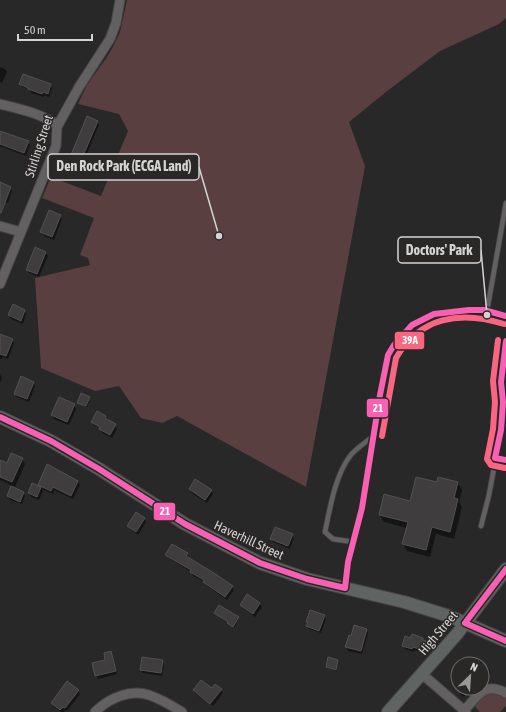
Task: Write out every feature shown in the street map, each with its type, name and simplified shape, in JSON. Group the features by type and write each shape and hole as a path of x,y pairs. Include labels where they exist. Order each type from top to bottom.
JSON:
{"main road":[{"name":"Haverhill Street","path":"0,418 50,441 99,469 185,524 260,563 307,579 404,602 449,616 506,641"},
{"name":"High Street","path":"388,712 465,623 506,569"}],"street":[{"name":"Stirling Street","path":"0,284 56,146 56,126 110,39 116,23 120,0"},
{"path":"0,104 22,109 45,117 56,124 56,126"},
{"path":"0,226 21,232"},
{"path":"422,674 465,711 482,691 489,688 495,688 506,693"},
{"path":"95,712 106,702 120,696 137,694 149,695 166,702 182,712"}],"lane":[{"path":"487,311 506,203"},
{"path":"346,588 346,573 362,508 388,355 400,337 412,325 434,314 470,310 487,311 506,316"},
{"path":"481,526 489,495 495,458 503,425 501,382 506,341"},
{"path":"354,542 333,539 325,532 340,474 351,455 374,435"},
{"path":"495,458 506,460"}],"shaded area":[{"path":"127,0 506,0 506,18 499,24 440,51 349,122 365,166 306,487 177,416 162,423 141,418 119,386 95,391 41,368 35,278 90,265 88,258 80,255 94,218 42,198 51,177 101,196 128,131 119,114 78,104 87,85 114,45 120,32"},
{"path":"490,692 506,696 506,706 500,712 480,712 476,708 474,701 480,696 490,696"}],"building":[{"path":"23,74 51,84 48,94 43,92 42,94 19,84"},
{"path":"87,116 98,121 74,177 64,172"},
{"path":"0,131 29,141 24,153 0,144"},
{"path":"0,182 11,187 1,213 0,213"},
{"path":"49,210 61,215 52,237 40,232"},
{"path":"35,247 46,252 37,274 26,270"},
{"path":"13,304 25,310 21,321 8,315"},
{"path":"0,334 13,339 6,356 0,354"},
{"path":"21,376 34,382 27,399 14,394"},
{"path":"81,393 90,397 86,406 77,403"},
{"path":"59,397 75,404 67,422 51,415"},
{"path":"97,411 106,416 105,418 116,424 110,435 99,429 100,427 91,422"},
{"path":"11,453 23,458 12,482 0,477 0,460 7,463"},
{"path":"47,464 78,481 71,496 53,487 51,491 38,485"},
{"path":"416,477 437,482 438,477 458,482 454,498 458,499 450,532 432,527 426,550 402,544 408,522 379,515 384,494 410,501"},
{"path":"195,479 212,490 205,500 189,489"},
{"path":"32,483 41,487 37,497 28,493"},
{"path":"11,486 24,492 20,502 7,496"},
{"path":"136,512 145,518 136,532 127,526"},
{"path":"275,527 293,534 288,546 270,539"},
{"path":"172,544 188,553 186,556 233,586 225,597 203,582 204,580 190,572 191,570 165,555"},
{"path":"247,594 260,603 253,614 240,605"},
{"path":"219,605 239,617 233,627 214,613"},
{"path":"310,610 325,615 319,631 306,626"},
{"path":"354,625 367,629 361,651 345,647 349,635 351,636"},
{"path":"412,634 423,638 423,640 426,641 424,649 413,647 412,649 402,646 405,636 410,638"},
{"path":"111,651 116,671 95,676 92,663 105,660 104,653"},
{"path":"142,657 163,660 161,673 140,670"},
{"path":"328,657 338,660 336,670 326,667"},
{"path":"201,680 212,688 215,684 222,689 210,704 193,690"},
{"path":"67,681 79,690 65,708 63,707 60,710 51,703"}],"transit line":[{"name":"21","path":"0,417 51,441 99,469 185,524 260,563 307,579 345,588 348,562 362,508 388,355 394,345 412,325 434,314 484,310 506,316"},
{"name":"39A","path":"382,436 396,358 406,344 417,333 442,320 457,318 488,320 504,324"},
{"name":"39A","path":"498,340 493,381 495,402 493,429 487,459 491,465 505,468"},
{"name":"21","path":"506,341 501,382 503,402 501,430 495,458 506,460"},
{"name":"21","path":"506,569 465,623 506,641"}],"place":[{"name":"Den Rock Park (ECGA Land)","path":"219,236"},
{"name":"Doctors' Park","path":"487,315"}]}
